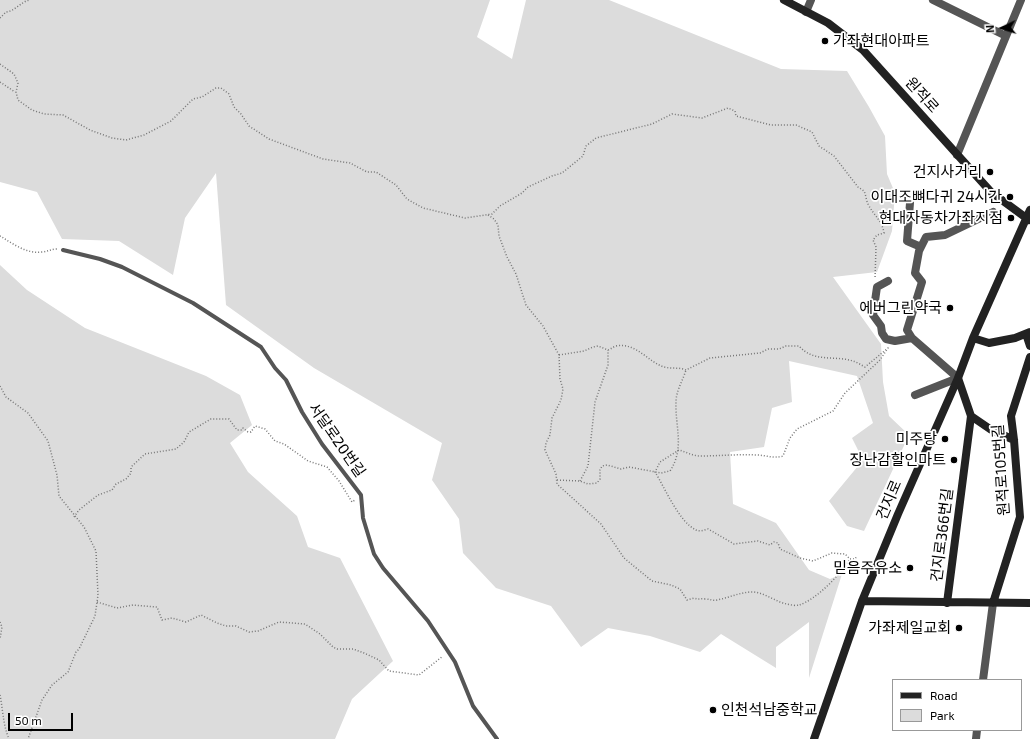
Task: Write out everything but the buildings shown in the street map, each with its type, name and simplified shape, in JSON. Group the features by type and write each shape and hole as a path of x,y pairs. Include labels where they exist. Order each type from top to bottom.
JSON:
{"street":[{"name":"원적로","path":"784,0 828,23 863,50 991,192 1028,220"},
{"path":"806,12 811,0"},
{"path":"933,0 1006,36"},
{"path":"958,155 1021,0"},
{"path":"910,203 907,241 921,247"},
{"name":"건지로","path":"814,739 862,601 898,514 958,378 973,338 1028,220 1030,210"},
{"path":"915,395 958,378 912,338 907,330 922,282 915,273 921,247 926,237 945,235 993,212"},
{"path":"888,281 877,287 873,315 881,326 882,333 886,339 895,341 912,338"},
{"path":"973,338 989,343 1015,338 1028,333 1030,346"},
{"name":"원적로105번길","path":"993,603 1020,517 1011,416 1030,358"},
{"name":"건지로366번길","path":"947,602 971,416 958,378"},
{"path":"971,416 990,429 1014,440"},
{"path":"862,601 993,603 1030,602"},
{"path":"983,679 993,603"}],"lane":[{"name":"서달로20번길","path":"63,250 100,259 122,267 193,303 261,347 275,368 286,380 302,412 322,444 361,495 363,518 374,554 383,568 428,621 455,662 473,706 497,739"}],"path":[{"path":"0,18 6,12 10,12 23,2 29,0"},
{"path":"0,64 14,74 18,83 16,92 18,100 32,110 44,114 63,114 90,130 112,138 126,140 144,135 171,121 193,99 202,97 216,88 221,88 229,94 234,107 249,126 270,139 323,160 350,163 367,172 376,172 396,185 407,198 423,208 465,218 488,215 522,193 528,187 562,173 582,156 586,146 596,138 652,124 672,114 702,118 728,108 735,111 736,116 753,121 770,125 796,125 812,132 819,146 834,156 858,187 864,191 867,202 876,218 882,223 884,233 877,235 873,240 876,247 875,284"},
{"path":"0,82 16,92"},
{"path":"488,215 494,218 498,225 507,257 516,274 526,305 543,326 559,355 560,379 563,389 561,400 552,418 550,435 545,450 556,474 557,484 601,524 624,558 652,581 680,589 687,600 694,598 700,600 716,600 751,592 762,594 786,604 798,606 814,597 827,586 845,567 850,559 855,559 857,556"},
{"path":"0,236 20,248 41,252 50,249 63,250"},
{"path":"559,355 593,347 608,350 615,346 625,347 642,352 665,367 686,370 710,358 732,354 760,353 768,349 786,346 799,346 805,353 819,358 835,358 853,361 864,367 888,348 880,360 845,393 833,411 797,429 790,438 783,456 770,458 758,455 734,456 721,454 699,456 679,450 660,462 655,472"},
{"path":"580,481 588,466 595,402 608,365 608,350"},
{"path":"557,480 580,481 588,484 597,483 600,479 600,470 602,466 607,465 620,469 629,467 661,473 670,471 675,463 679,450 676,402 686,370"},
{"path":"0,386 6,397 28,413 48,441 57,475 59,496 74,517 84,527 96,551 97,602 95,616 79,650 76,652 68,672 52,685 42,700 28,739"},
{"path":"74,517 79,510 98,495 112,490 116,484 126,479 131,473 131,467 145,454 176,449 184,442 189,432 211,419 229,419 237,430 242,430 243,428 248,432 251,432 252,428 255,426 265,429 275,441 284,444 308,461 327,467 339,481 352,502 361,495"},
{"path":"655,472 684,520 696,530 701,531 708,529 734,544 758,541 770,545 774,542 778,543 780,548 807,560 817,560 832,553 845,554 850,559"},
{"path":"97,602 117,608 132,605 157,607 162,620 172,618 186,622 201,615 217,623 226,626 236,626 249,632 258,631 279,622 298,622 305,624 320,634 333,647 337,649 353,649 364,653 379,660 389,671 418,675 448,652"},
{"path":"0,622 2,627 0,639"},
{"path":"0,695 4,718 3,726 9,739"}],"green space":[{"path":"0,0 490,0 477,37 512,59 526,0 609,0 781,69 847,71 885,136 887,174 895,193 892,231 877,272 833,277 881,344 883,382 889,416 909,435 864,531 847,526 829,501 863,460 852,438 873,423 857,376 789,361 792,402 772,408 764,447 730,452 733,504 776,523 809,570 830,579 842,574 809,678 809,622 776,647 776,668 721,634 700,652 650,636 608,628 581,647 551,606 496,588 463,553 459,519 432,480 442,443 314,368 226,305 216,173 185,218 173,275 119,241 62,239 37,192 0,182"},
{"path":"0,265 27,290 85,328 206,376 240,395 252,425 230,443 248,472 297,516 308,547 340,558 393,661 352,699 335,739 0,739"}],"place":[{"name":"가좌현대아파트","path":"825,41"},
{"name":"건지사거리","path":"990,172"},
{"name":"이대조뼈다귀 24시간","path":"1010,197"},
{"name":"현대자동차가좌지점","path":"1011,218"},
{"name":"에버그린약국","path":"950,308"},
{"name":"미주탕","path":"945,439"},
{"name":"장난감할인마트","path":"954,460"},
{"name":"믿음주유소","path":"910,568"},
{"name":"가좌제일교회","path":"959,628"},
{"name":"인천석남중학교","path":"713,710"}]}
